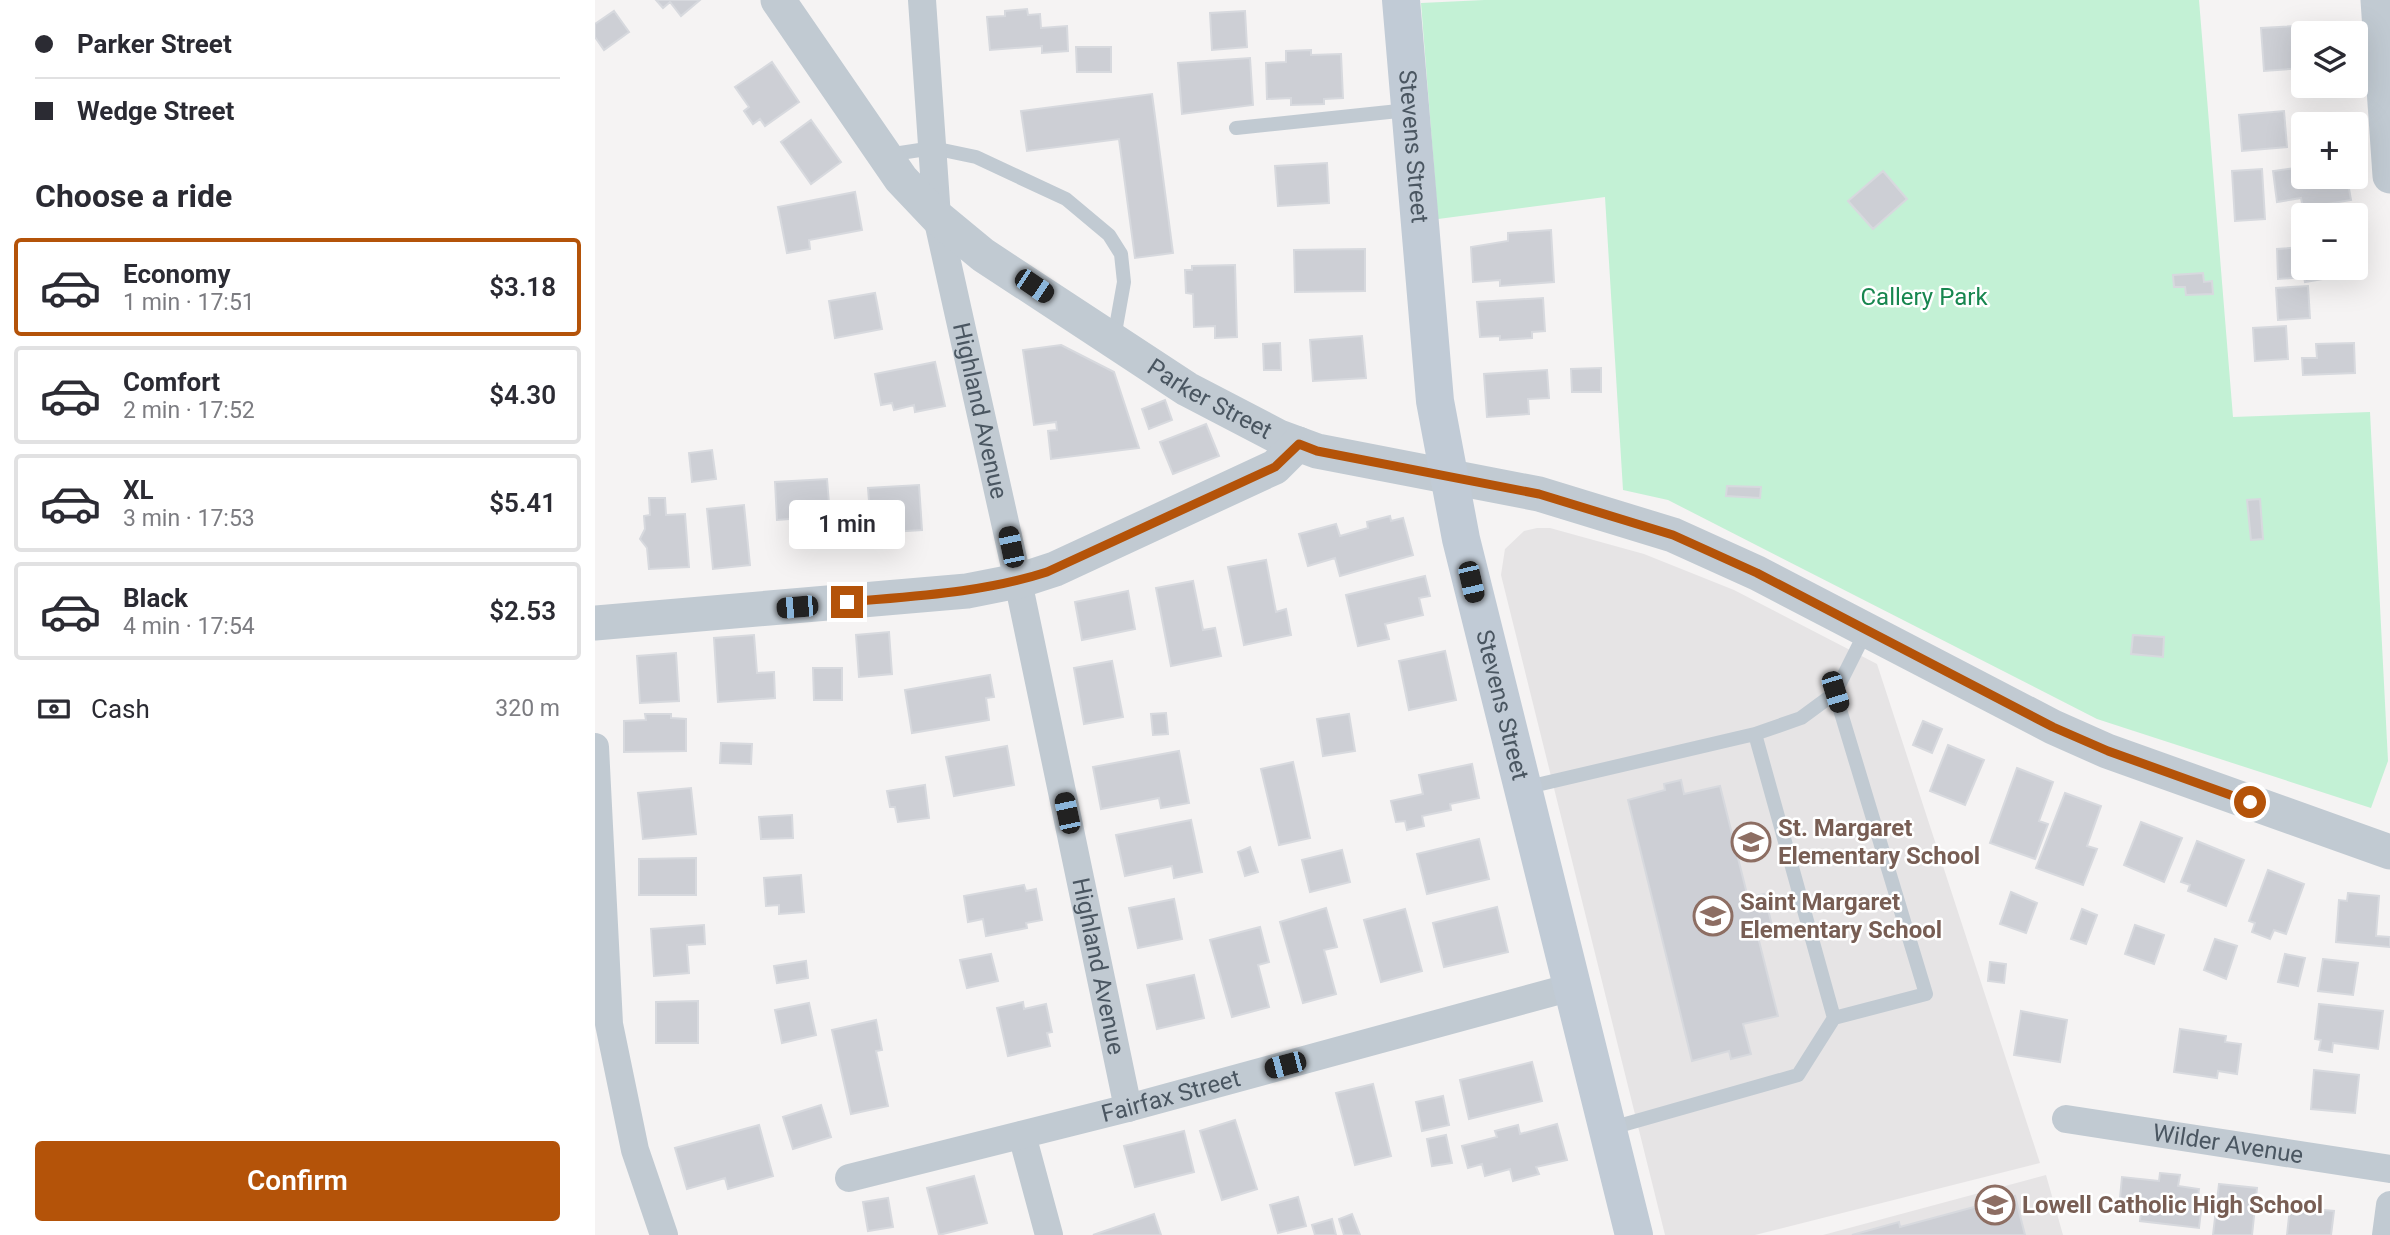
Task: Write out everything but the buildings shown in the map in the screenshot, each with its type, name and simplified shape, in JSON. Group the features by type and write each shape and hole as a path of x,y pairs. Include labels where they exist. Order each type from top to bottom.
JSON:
{"main road":[{"name":"Stevens Street","path":"1401,0 1435,401 1447,477 1634,1235"}],"street":[{"name":"Parker Street","path":"778,0 901,179 937,216 983,255 1187,389 1250,423 1317,451 1539,494 1673,535 1757,573 2006,704 2108,751 2390,852"},
{"name":"Highland Avenue","path":"922,0 937,216 1018,581 1128,1108"},
{"path":"2378,0 2390,176"},
{"path":"595,623 967,591 1018,581 1055,569 1275,467 1299,444"},
{"path":"595,747 609,1024 635,1150 664,1235"},
{"name":"Fairfax Street","path":"849,1178 1128,1108 1572,987"},
{"name":"Wilder Avenue","path":"2066,1119 2390,1169"},
{"path":"1022,1135 1049,1235"},
{"path":"2386,1235 2390,1205"}],"lane":[{"path":"1235,128 1410,110"},
{"path":"886,155 933,148 976,157 1066,199 1109,235 1121,254 1124,282 1114,340"},
{"path":"1524,788 1755,734 1801,718 1835,692 1866,631"},
{"path":"1607,1129 1798,1075 1834,1018 1926,994 1835,692"},
{"path":"1755,734 1834,1018"}],"shaded area":[{"name":"St. Margaret Elementary School","path":"1550,528 1644,554 1734,590 1877,664 2040,1163 1755,1235 1665,1235 1501,575 1505,549 1524,531"},
{"name":"Lowell Catholic High School","path":"2046,1175 2063,1235 1823,1235"}],"green space":[{"name":"Callery Park","path":"1484,0 2199,0 2233,417 2370,412 2388,761 2371,808 2097,719 1668,500 1623,490 1605,197 1438,219 1421,3"}],"place":[{"name":"St. Margaret Elementary School","path":"1751,842"},
{"name":"Saint Margaret Elementary School","path":"1713,916"},
{"name":"Lowell Catholic High School","path":"1995,1205"}],"route":[{"path":"847,602 967,591 1047,572 1275,467 1299,444 1317,451 1539,494 1673,535 1757,573 2053,727 2108,751 2250,802"}]}
